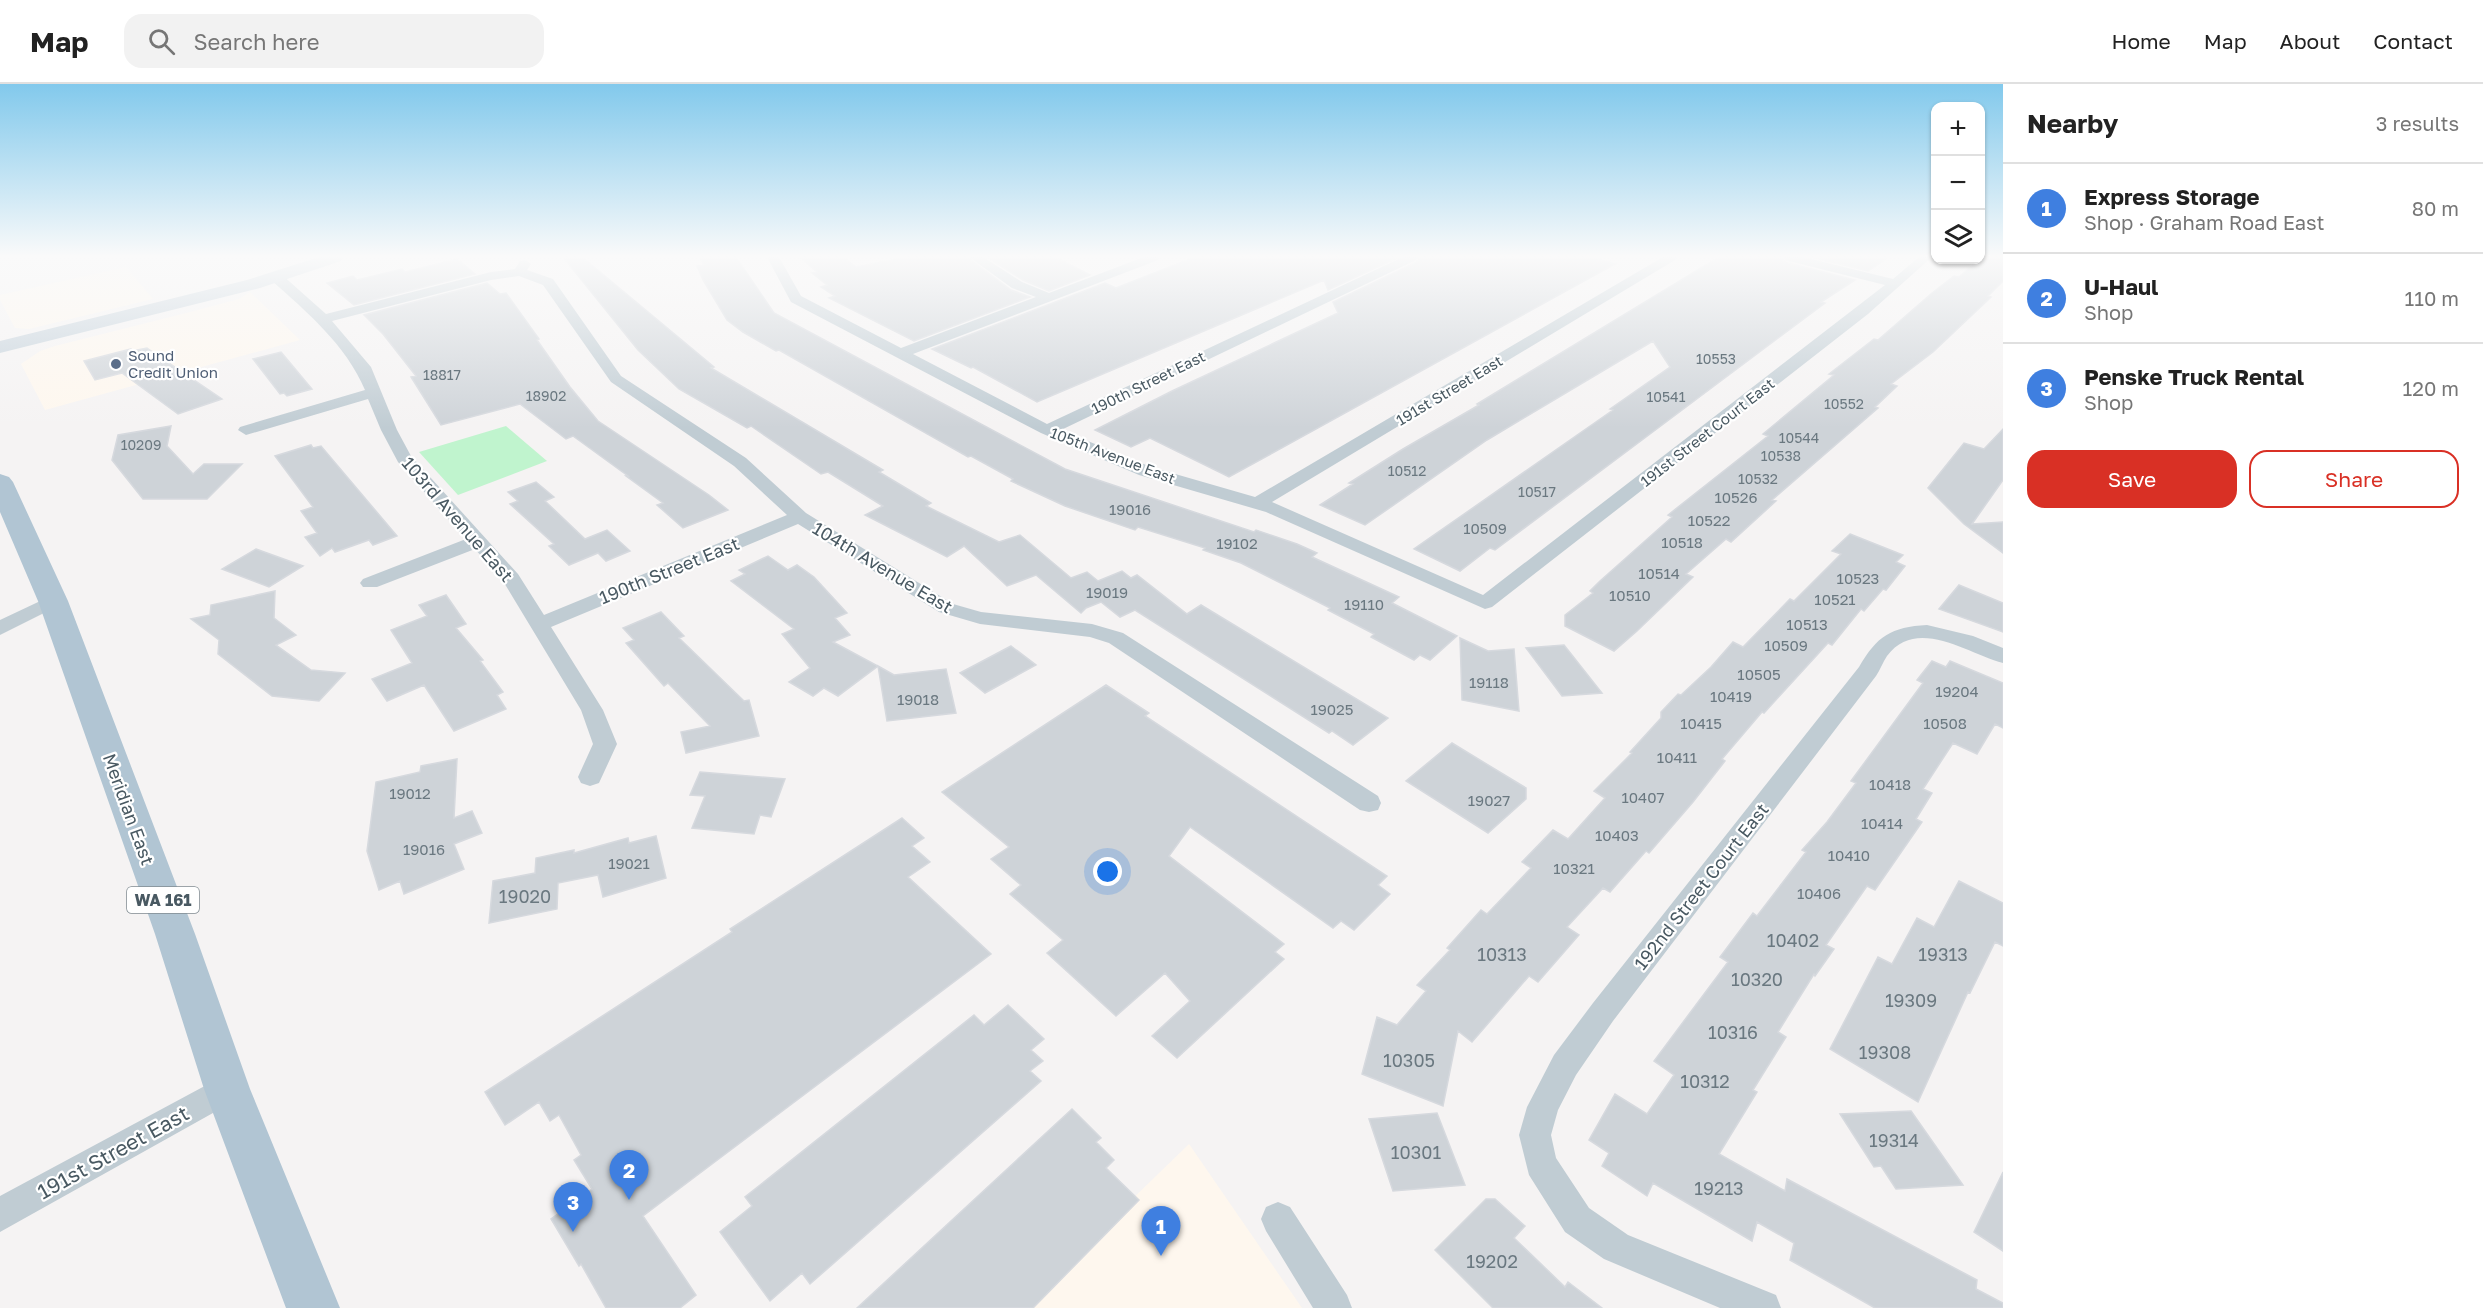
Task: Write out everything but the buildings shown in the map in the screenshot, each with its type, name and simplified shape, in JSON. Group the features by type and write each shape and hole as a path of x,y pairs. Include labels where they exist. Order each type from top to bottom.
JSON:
{"main road":[{"name":"Meridian East","path":"0,482 53,601 175,933 227,1089 313,1308"}],"street":[{"path":"0,347 137,314"},
{"name":"103rd Avenue East","path":"317,314 363,367 388,430 404,458 511,578 592,710 606,744 590,777"},
{"name":"104th Avenue East","path":"322,319 341,314"},
{"name":"104th Avenue East","path":"571,314 616,379 740,462 799,517 902,578 941,605 980,618 1092,632 1116,638 1369,803"},
{"name":"105th Avenue East","path":"826,314 1047,430 1145,471 1272,508 1485,603"},
{"path":"902,353 1003,314"},
{"name":"190th Street East","path":"1047,430 1291,314"},
{"name":"191st Street East","path":"1257,504 1575,314"},
{"name":"191st Street Court East","path":"1485,603 1859,314"},
{"path":"246,430 373,393"},
{"name":"190th Street East","path":"540,624 799,517"},
{"path":"370,583 479,541"},
{"path":"0,628 53,601"},
{"name":"192nd Street Court East","path":"1763,1308 1616,1247 1577,1220 1541,1164 1535,1135 1543,1107 1565,1065 1603,1012 1868,671 1873,660 1888,641 1908,632 1924,631 1950,636 2003,656"},
{"name":"191st Street East","path":"0,1215 227,1089"},
{"path":"1278,1219 1334,1308"}],"shaded area":[{"path":"8,314 91,314 29,329 15,328"},
{"path":"182,314 273,314 300,340 45,410 21,364 40,351"},
{"path":"1189,1144 1302,1308 1020,1308"}],"green space":[{"path":"506,426 547,461 458,495 419,452"}],"place":[{"name":"Sound Credit Union","path":"116,364"},
{"name":"U-Haul","path":"629,1200"},
{"name":"Penske Truck Rental","path":"573,1232"},
{"name":"Express Storage","path":"1161,1256"}]}
